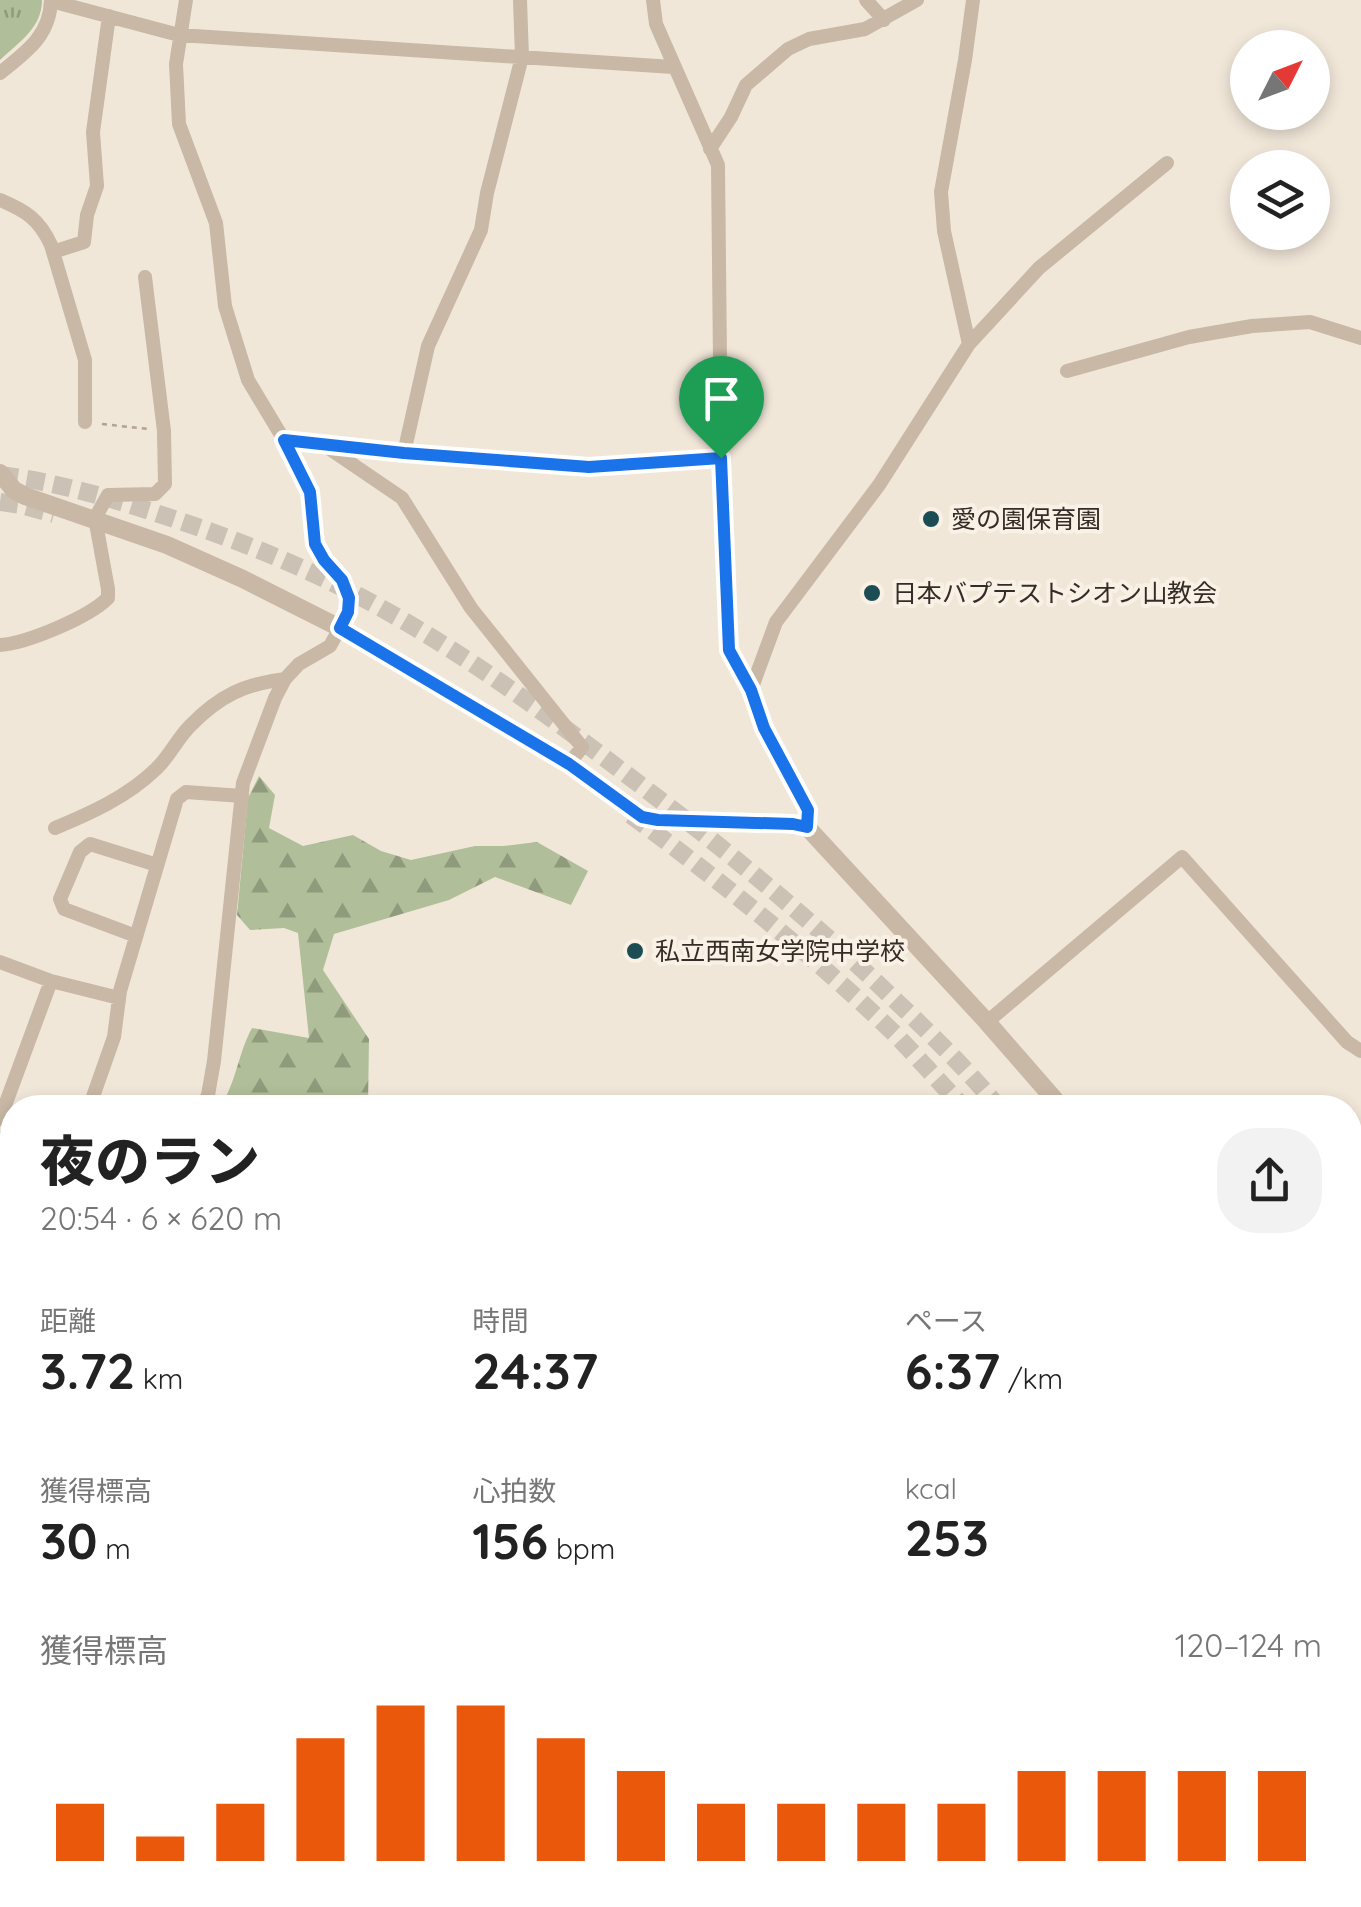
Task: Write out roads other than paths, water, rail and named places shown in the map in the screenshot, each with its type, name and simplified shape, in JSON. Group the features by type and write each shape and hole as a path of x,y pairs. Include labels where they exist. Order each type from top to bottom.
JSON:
{"street":[{"path":"0,73 34,46 50,16 51,0 180,35 674,67"},
{"path":"186,0 176,64 179,124 216,223 225,306 248,380 310,492 315,544 342,580 349,598 348,612 330,646 299,664 285,679 243,783 208,1095"},
{"path":"404,453 428,346 481,230 522,57 520,0"},
{"path":"653,0 656,24 718,165 721,458 729,650 751,690 764,728 808,810 807,827"},
{"path":"866,0 884,20"},
{"path":"710,150 746,84 788,49 809,39 864,29 917,0"},
{"path":"969,344 944,232 941,192 973,0"},
{"path":"54,252 84,242 87,215 97,186 93,132 110,16"},
{"path":"751,690 776,622 880,485 969,344 1039,268 1167,163"},
{"path":"0,200 33,217 54,252 84,360 85,422"},
{"path":"0,646 39,635 98,608 108,598 108,589 95,518 108,495 155,494 166,484 164,431 145,277"},
{"path":"1067,371 1189,337 1252,326 1310,322 1361,338"},
{"path":"284,440 589,467 721,458"},
{"path":"323,444 402,498 472,608 582,747 569,764"},
{"path":"0,474 25,496 167,544 340,628 569,764 642,817 807,827 1051,1095"},
{"path":"55,828 107,806 156,769 190,726 232,692 285,679"},
{"path":"94,1095 114,1037 119,998 177,799 186,792 242,796"},
{"path":"136,936 64,908 60,900 80,852 90,844 157,864"},
{"path":"987,1022 1182,857 1346,1042 1361,1051"},
{"path":"0,962 51,981 119,998"},
{"path":"9,1095 51,981"}],"tunnel":[{"path":"0,475 106,498 254,548 381,608 465,658 585,743 773,890 909,1013 987,1095"},
{"path":"0,502 54,514"},
{"path":"631,815 833,976 952,1095"}],"place":[{"name":"愛の園保育園","path":"931,519"},
{"name":"日本バプテストシオン山教会","path":"872,593"},
{"name":"私立西南女学院中学校","path":"635,951"}]}
